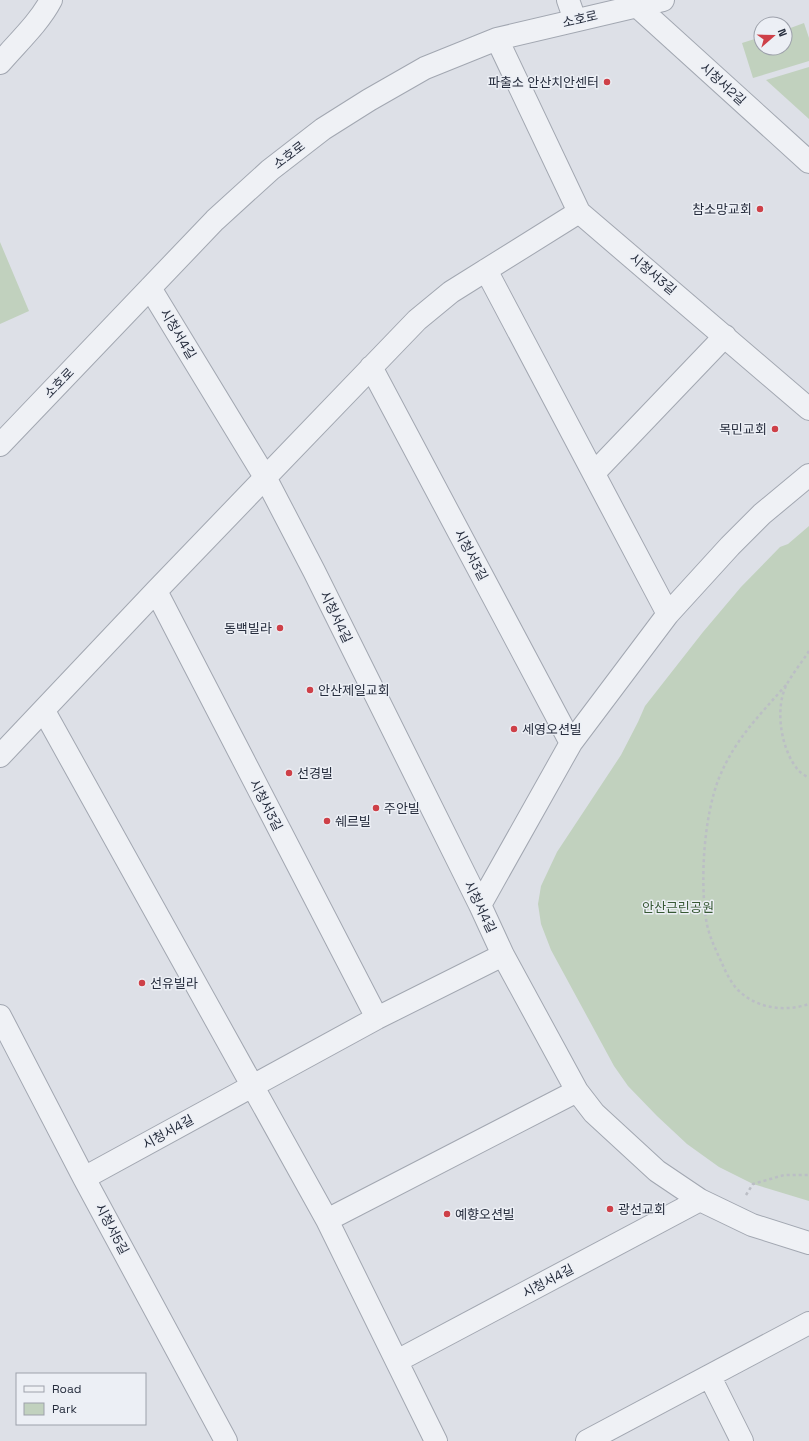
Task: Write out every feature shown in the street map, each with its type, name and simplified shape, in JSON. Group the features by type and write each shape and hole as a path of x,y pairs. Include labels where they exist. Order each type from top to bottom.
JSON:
{"street":[{"path":"0,63 48,7 51,0"},
{"path":"568,0 575,20"},
{"name":"소호로","path":"0,445 215,220 270,170 323,129 369,100 425,68 497,39 663,0"},
{"name":"시청서2길","path":"636,6 809,162"},
{"path":"0,756 265,477 417,320 451,292 579,212 497,39"},
{"name":"시청서3길","path":"579,212 809,409"},
{"path":"486,270 668,614"},
{"name":"시청서4길","path":"150,288 265,477 480,905 503,955 577,1091 594,1113 641,1158 667,1179 700,1200 752,1225 809,1243"},
{"path":"594,472 725,336"},
{"name":"시청서3길","path":"371,367 571,743"},
{"path":"480,905 571,743 668,614 751,524 809,475"},
{"name":"시청서3길","path":"156,591 377,1018"},
{"path":"44,711 327,1220 436,1441"},
{"name":"시청서4길","path":"84,1178 377,1018 503,955"},
{"name":"시청서5길","path":"0,1016 84,1178 226,1441"},
{"path":"327,1220 577,1091"},
{"name":"시청서4길","path":"397,1361 700,1200"},
{"path":"587,1441 710,1377 809,1323"},
{"path":"710,1377 742,1441"}],"path":[{"path":"809,651 786,685 744,733 730,754 719,779 712,802 707,827 704,863 704,898 706,920 712,941 728,977 738,990 749,998 765,1006 781,1009 800,1007 809,1004"},
{"path":"786,685 781,712 782,733 787,751 793,763 800,772 809,778"},
{"path":"753,1184 784,1175 809,1175"}],"green space":[{"path":"804,23 809,38 809,61 753,78 742,43 753,40 753,56 793,56 793,27"},
{"path":"809,67 809,119 766,80"},
{"path":"0,242 29,311 0,324"},
{"name":"안산근린공원","path":"809,526 809,1201 753,1184 719,1167 687,1144 628,1086 614,1066 551,950 541,924 538,904 541,886 557,852 621,755 645,706 703,632 741,587 780,547 788,544"}],"place":[{"name":"파출소 안산치안센터","path":"607,82"},
{"name":"참소망교회","path":"760,209"},
{"name":"목민교회","path":"775,429"},
{"name":"동백빌라","path":"280,628"},
{"name":"안산제일교회","path":"310,690"},
{"name":"세영오션빌","path":"514,729"},
{"name":"선경빌","path":"289,773"},
{"name":"주안빌","path":"376,808"},
{"name":"쉐르빌","path":"327,821"},
{"name":"선유빌라","path":"142,983"},
{"name":"광선교회","path":"610,1209"},
{"name":"예향오션빌","path":"447,1214"}]}
